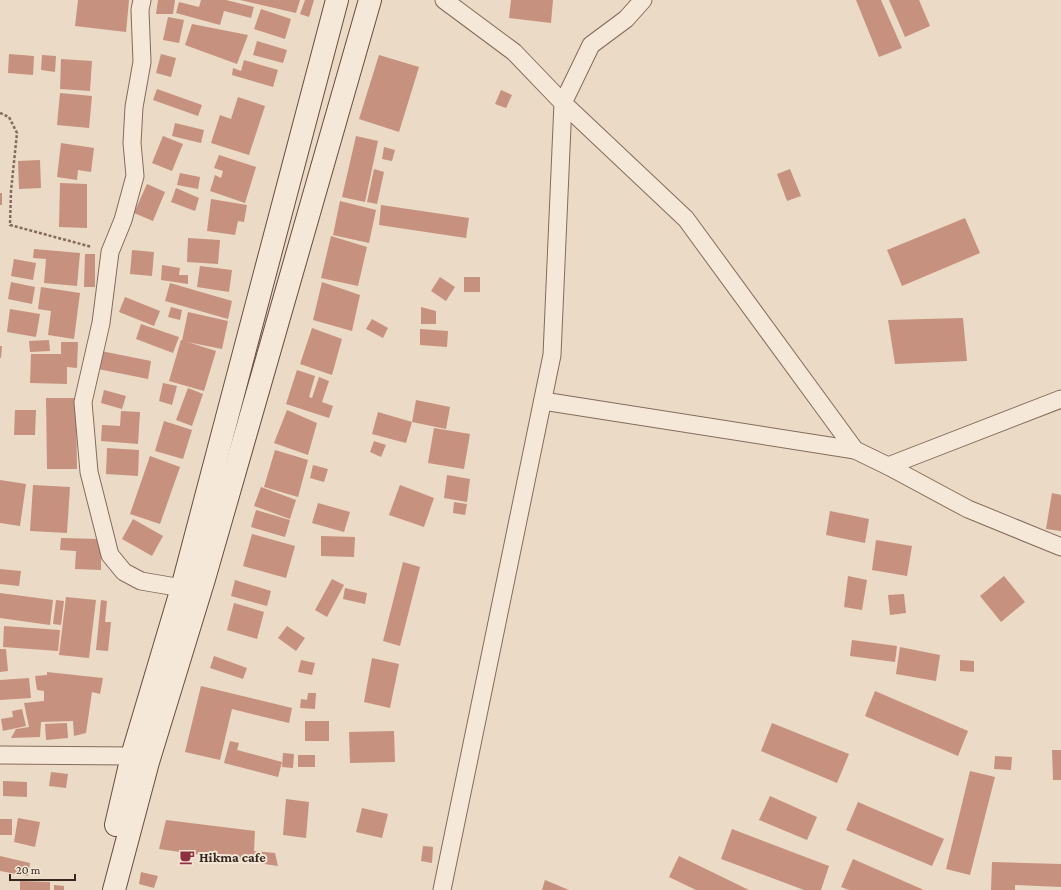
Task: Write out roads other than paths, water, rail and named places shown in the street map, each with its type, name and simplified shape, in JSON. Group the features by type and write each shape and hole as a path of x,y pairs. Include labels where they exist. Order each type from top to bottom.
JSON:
{"main road":[{"path":"106,890 132,756 182,588 337,0"},
{"path":"106,890 148,762 204,578 370,0"}],"street":[{"path":"142,0 140,10 142,62 134,107 132,143 135,176 123,220 110,252 101,323 83,402 89,472 110,555 124,572 141,581 182,588 204,578"},
{"path":"444,0 514,52 563,103 686,219 855,450"},
{"path":"442,890 552,355 563,103 591,45 626,19 643,0"},
{"path":"888,466 1061,399"},
{"path":"543,401 855,450 968,509 1061,548"},
{"path":"0,755 132,756"}],"place":[{"name":"Hikma cafe","path":"187,857"}]}
